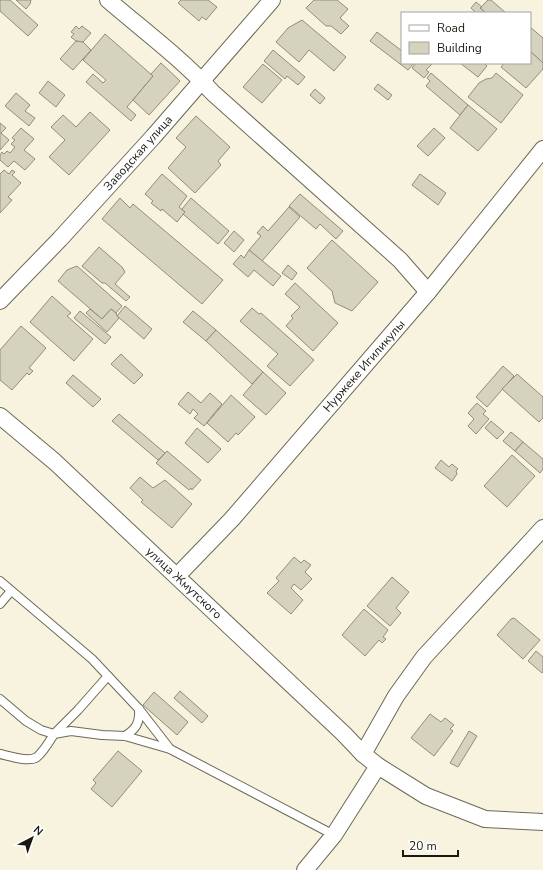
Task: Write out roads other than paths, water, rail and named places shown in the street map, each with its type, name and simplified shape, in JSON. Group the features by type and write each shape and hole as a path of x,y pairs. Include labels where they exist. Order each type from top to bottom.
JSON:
{"street":[{"path":"108,0 202,80 213,93 400,260 428,292"},
{"name":"Заводская улица","path":"0,301 60,239 153,137 272,0"},
{"name":"Нуржеке Игиликулы","path":"177,576 232,519 428,292 543,149"},
{"name":"улица Жмутского","path":"0,416 55,462 344,734 363,754 378,766 426,796 485,819 543,822"},
{"path":"363,754 396,696 424,657 543,528"},
{"path":"305,870 334,835 378,766"}],"lane":[{"path":"0,581 92,659 139,709 170,749"},
{"path":"0,604 11,591"},
{"path":"0,754 24,759 36,758 45,749 54,734 78,710 108,676"},
{"path":"0,699 26,721 41,730 54,734 71,731 125,736 170,749 334,835"},
{"path":"125,736 132,732 138,725 139,709"}]}
